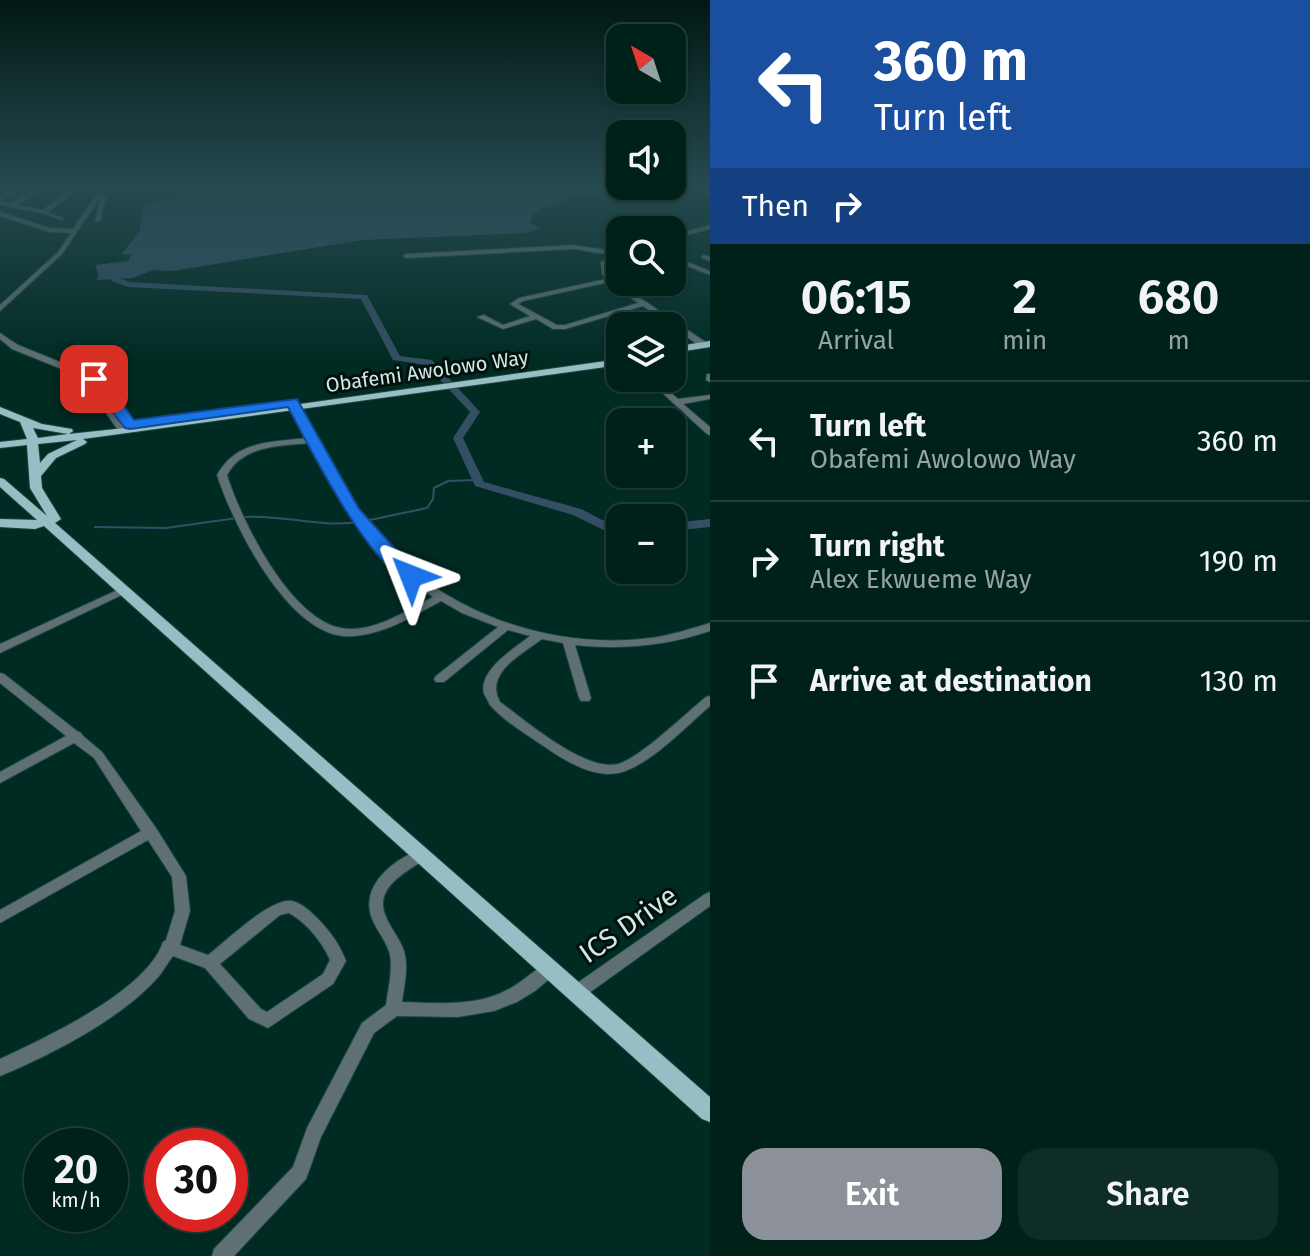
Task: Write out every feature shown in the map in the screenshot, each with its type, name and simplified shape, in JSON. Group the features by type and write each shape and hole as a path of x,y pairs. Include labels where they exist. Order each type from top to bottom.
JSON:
{"main road":[{"path":"686,348 707,343"},
{"name":"Obafemi Awolowo Way","path":"32,439 606,362"},
{"path":"0,410 25,422 73,432"},
{"path":"0,523 48,523 55,518 38,494 32,439 25,422"},
{"name":"Obafemi Awolowo Way","path":"0,442 104,433 127,428"},
{"path":"34,476 44,463 61,450 104,433"},
{"path":"0,481 419,856 710,1111"}],"street":[{"path":"0,302 49,265 62,245"},
{"path":"406,256 574,247 606,251"},
{"path":"686,264 710,273"},
{"path":"606,281 521,299 513,304 556,327 568,327 644,303"},
{"path":"0,309 8,295"},
{"path":"634,296 707,343"},
{"path":"481,317 503,327 535,317"},
{"path":"0,335 22,351 94,379 104,389 127,428"},
{"path":"0,344 83,381 127,428"},
{"path":"666,392 710,432"},
{"path":"677,402 710,397"},
{"path":"294,405 363,525 392,559 439,598 504,628 568,641 607,644 654,642 710,627"},
{"path":"312,440 241,454 225,465 222,475 264,563 303,615 328,630 361,631 383,625 439,598"},
{"path":"0,649 124,590"},
{"path":"440,679 504,628"},
{"path":"538,636 495,671 489,680 489,697 496,705 587,766 609,770 629,764 710,700"},
{"path":"568,641 585,698"},
{"path":"0,677 98,755 179,876 185,898 181,926 158,964 134,991 92,1022 0,1068"},
{"path":"0,778 77,736"},
{"path":"0,917 151,832"},
{"path":"394,1009 398,959 393,939 378,919 374,899 382,882 419,856"},
{"name":"ICS Drive","path":"576,993 710,898"},
{"path":"168,947 210,963 255,1014 268,1020 328,979 337,968 338,961 337,951 299,911 287,907 275,910 210,963"},
{"path":"221,1256 300,1173 313,1134 368,1028 394,1009 464,1010 490,1007 527,989 549,970"}],"water":[{"path":"129,245 334,245 172,271 153,270 133,278 96,280 99,276 95,265 128,261 131,255 122,254"}],"waterway":[{"path":"115,279 128,284 364,297 396,358 429,362 475,412 458,438 479,484 577,512 606,527"},
{"path":"365,521 427,508 433,499 434,488 448,481 477,480"},
{"path":"243,517 358,522"},
{"path":"95,527 166,528 237,518"},
{"path":"686,526 710,523"}],"route":[{"path":"94,379 130,425 292,402 352,510 392,559 411,576"}]}
